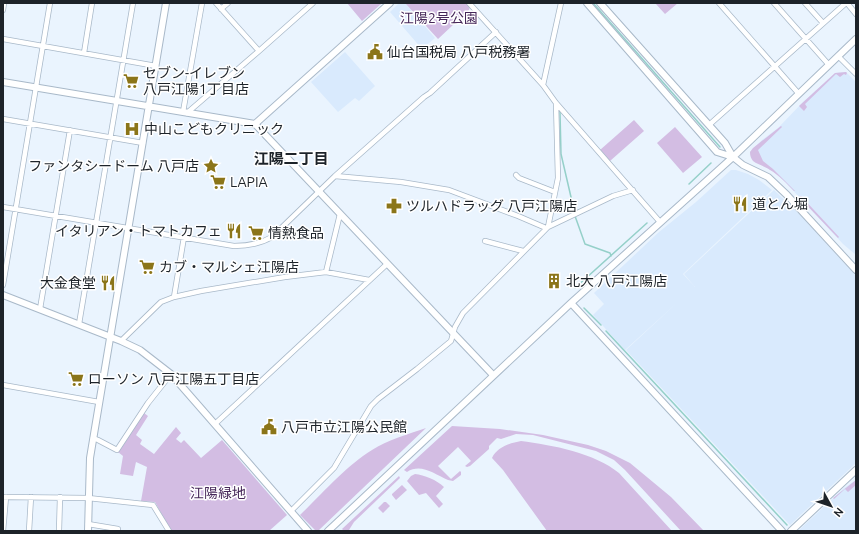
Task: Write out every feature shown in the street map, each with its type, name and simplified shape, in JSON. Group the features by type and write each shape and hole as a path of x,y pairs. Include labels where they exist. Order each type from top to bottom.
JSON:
{"street":[{"path":"3,10 4,3"},
{"path":"3,285 5,258 16,210 50,3"},
{"path":"84,53 92,3"},
{"path":"79,324 133,3"},
{"path":"88,531 90,458 166,3"},
{"path":"185,112 202,3"},
{"path":"216,3 259,51"},
{"path":"221,9 228,3"},
{"path":"185,112 259,51 313,3"},
{"path":"254,124 390,3"},
{"path":"469,3 543,85 556,103 660,222"},
{"path":"543,85 561,3"},
{"path":"587,3 717,152 732,157 743,165 768,177 856,270"},
{"path":"600,3 725,143 732,157"},
{"path":"719,3 799,94"},
{"path":"774,3 829,65"},
{"path":"805,3 823,23"},
{"path":"709,125 846,3 856,14"},
{"path":"3,208 234,246 253,245 272,237 334,176 430,93 496,32"},
{"path":"328,531 493,375 732,157 856,39"},
{"path":"3,40 156,66"},
{"path":"838,56 856,74"},
{"path":"3,82 254,124 493,375"},
{"path":"547,228 558,178 559,161 556,103"},
{"path":"3,120 142,143"},
{"path":"40,309 70,130"},
{"path":"516,175 518,178 555,192"},
{"path":"334,176 375,178 449,190 547,228"},
{"path":"291,511 334,468 371,406 378,398 451,341 463,313 547,228 613,196 633,190"},
{"path":"326,272 340,214"},
{"path":"174,297 184,237"},
{"path":"485,240 523,251"},
{"path":"215,424 387,264"},
{"path":"121,341 161,302 174,297 285,277 326,272 369,280"},
{"path":"3,295 110,336 140,350 171,374 308,531"},
{"path":"571,303 782,531"},
{"path":"93,438 117,450 148,403 171,374"},
{"path":"3,385 99,402"},
{"path":"790,531 856,470"},
{"path":"3,531 5,497 60,497 153,504 169,531"},
{"path":"29,531 31,497"},
{"path":"59,531 60,497"},
{"path":"88,524 118,529"}],"shaded area":[{"path":"399,3 405,3 435,38 422,49 390,12"},
{"path":"345,52 375,86 359,101 355,98 338,112 311,82"},
{"path":"846,72 856,82 856,255 843,244 785,182 773,171 752,159 750,152 762,140 778,128 803,102 835,73"},
{"path":"731,170 748,174 772,190 683,274 695,287 684,274 774,190 800,215 856,276 856,463 790,525 626,350 679,301 625,350 593,315 604,304 594,293 659,232 696,202"},
{"path":"856,480 856,531 798,531 844,488"}],"green space":[{"path":"347,3 381,3 381,4 362,21"},
{"name":"江陽2号公園","path":"405,3 466,3 470,7 469,10 438,39"},
{"path":"655,3 678,3 665,14"},
{"path":"846,72 846,75 844,74 840,77 836,74 805,104 807,107 804,111 799,106 835,73"},
{"path":"634,120 644,131 610,161 600,150"},
{"path":"781,126 782,127 758,150 763,161 795,191 766,167 753,161 750,156 750,152 753,148"},
{"path":"675,127 702,157 683,173 657,143"},
{"path":"801,196 839,237 838,238 799,197"},
{"name":"江陽緑地","path":"144,413 148,416 136,435 142,440 140,444 154,454 176,427 181,433 176,439 181,443 184,440 201,458 222,440 287,515 269,531 171,531 155,502 141,501 147,467 136,462 133,476 120,474 123,456 118,452"},
{"path":"452,426 500,429 543,435 588,445 606,451 630,463 671,497 704,531 681,531 614,460 596,451 533,435 516,434 501,439 497,438 489,446 489,449 467,467 465,466 471,461 458,447 438,466 451,479 460,471 461,472 461,475 453,481 428,470 417,469 407,472 404,470"},
{"path":"426,428 319,530 315,530 300,515 344,472 363,456 384,443"},
{"path":"521,441 573,451 598,460 609,466 619,473 672,531 547,531 503,470 492,458 500,448 508,444"},
{"path":"415,474 430,478 444,487 436,496 443,504 439,508 426,493 419,495 407,481"},
{"path":"399,476 400,478 354,522 349,530 344,531 342,529"},
{"path":"856,480 856,485 848,492 845,489 834,499 833,498"},
{"path":"402,485 407,490 396,500 392,494"},
{"path":"384,502 390,506 383,513 378,508"}],"waterway":[{"path":"593,3 720,147"},
{"path":"560,112 561,154 574,210"},
{"path":"689,184 711,163"},
{"path":"575,216 585,244 610,253 611,256"},
{"path":"575,288 647,223"},
{"path":"584,308 601,325"},
{"path":"606,331 787,525"}],"place":[{"name":"仙台国税局 八戸税務署","path":"375,52"},
{"name":"セブン-イレブン 八戸江陽1丁目店","path":"131,81"},
{"name":"中山こどもクリニック","path":"132,129"},
{"name":"ファンタシードーム 八戸店","path":"211,166"},
{"name":"LAPIA","path":"218,182"},
{"name":"道とん堀","path":"740,204"},
{"name":"ツルハドラッグ 八戸江陽店","path":"394,206"},
{"name":"イタリアン・トマトカフェ","path":"234,231"},
{"name":"情熱食品","path":"256,233"},
{"name":"カブ・マルシェ江陽店","path":"147,267"},
{"name":"北大 八戸江陽店","path":"554,281"},
{"name":"大金食堂","path":"108,283"},
{"name":"ローソン 八戸江陽五丁目店","path":"76,379"},
{"name":"八戸市立江陽公民館","path":"269,427"}],"district":[{"name":"江陽二丁目","path":"291,158"}]}
